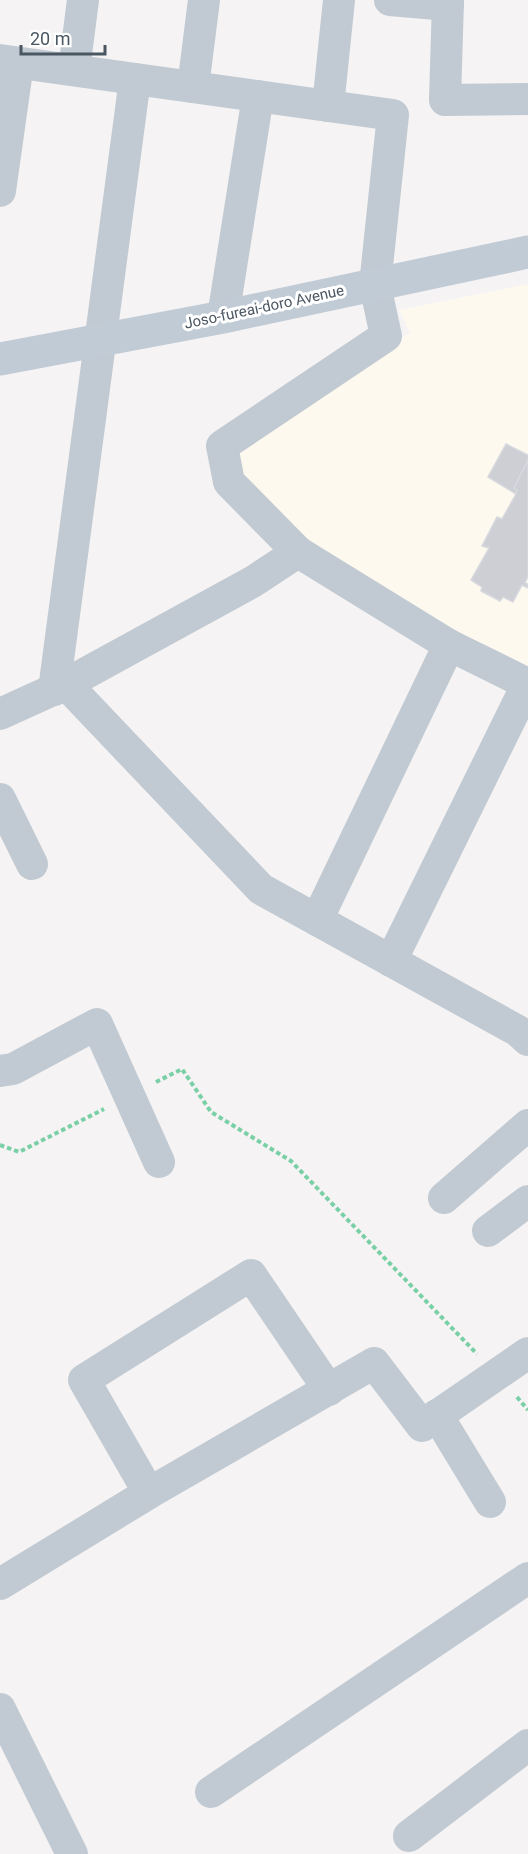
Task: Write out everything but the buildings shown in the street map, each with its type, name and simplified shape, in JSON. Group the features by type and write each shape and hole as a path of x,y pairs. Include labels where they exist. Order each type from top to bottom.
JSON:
{"street":[{"path":"74,70 83,0"},
{"path":"193,87 204,0"},
{"path":"328,106 339,0"},
{"path":"390,0 448,2 445,100 528,99"},
{"path":"0,191 9,61 393,116 375,285 386,336 222,446 229,482 298,552 449,645 528,683 391,961"},
{"path":"60,687 100,339 135,79"},
{"path":"224,317 258,96"},
{"name":"Joso-fureai-doro Avenue","path":"0,359 224,317 528,252"},
{"path":"0,714 60,687 255,581 298,552"},
{"path":"317,920 449,645"},
{"path":"60,687 261,889 518,1031 528,1040"},
{"path":"0,799 33,864"},
{"path":"0,1071 13,1070 97,1024 159,1162"},
{"path":"444,1198 528,1125"},
{"path":"488,1232 528,1201"},
{"path":"149,1493 84,1380 251,1275 329,1390"},
{"path":"0,1584 149,1493 374,1364 422,1426 528,1353"},
{"path":"437,1415 490,1502"},
{"path":"211,1792 528,1578"},
{"path":"0,1709 72,1854"},
{"path":"409,1836 528,1745"}],"path":[{"path":"151,1085 182,1069 211,1112 291,1161 498,1374 528,1410"},
{"path":"0,1145 19,1152 111,1106"}],"shaded area":[{"path":"528,284 528,670 393,604 298,531 234,474 229,458 336,375 410,333 399,310"}]}
